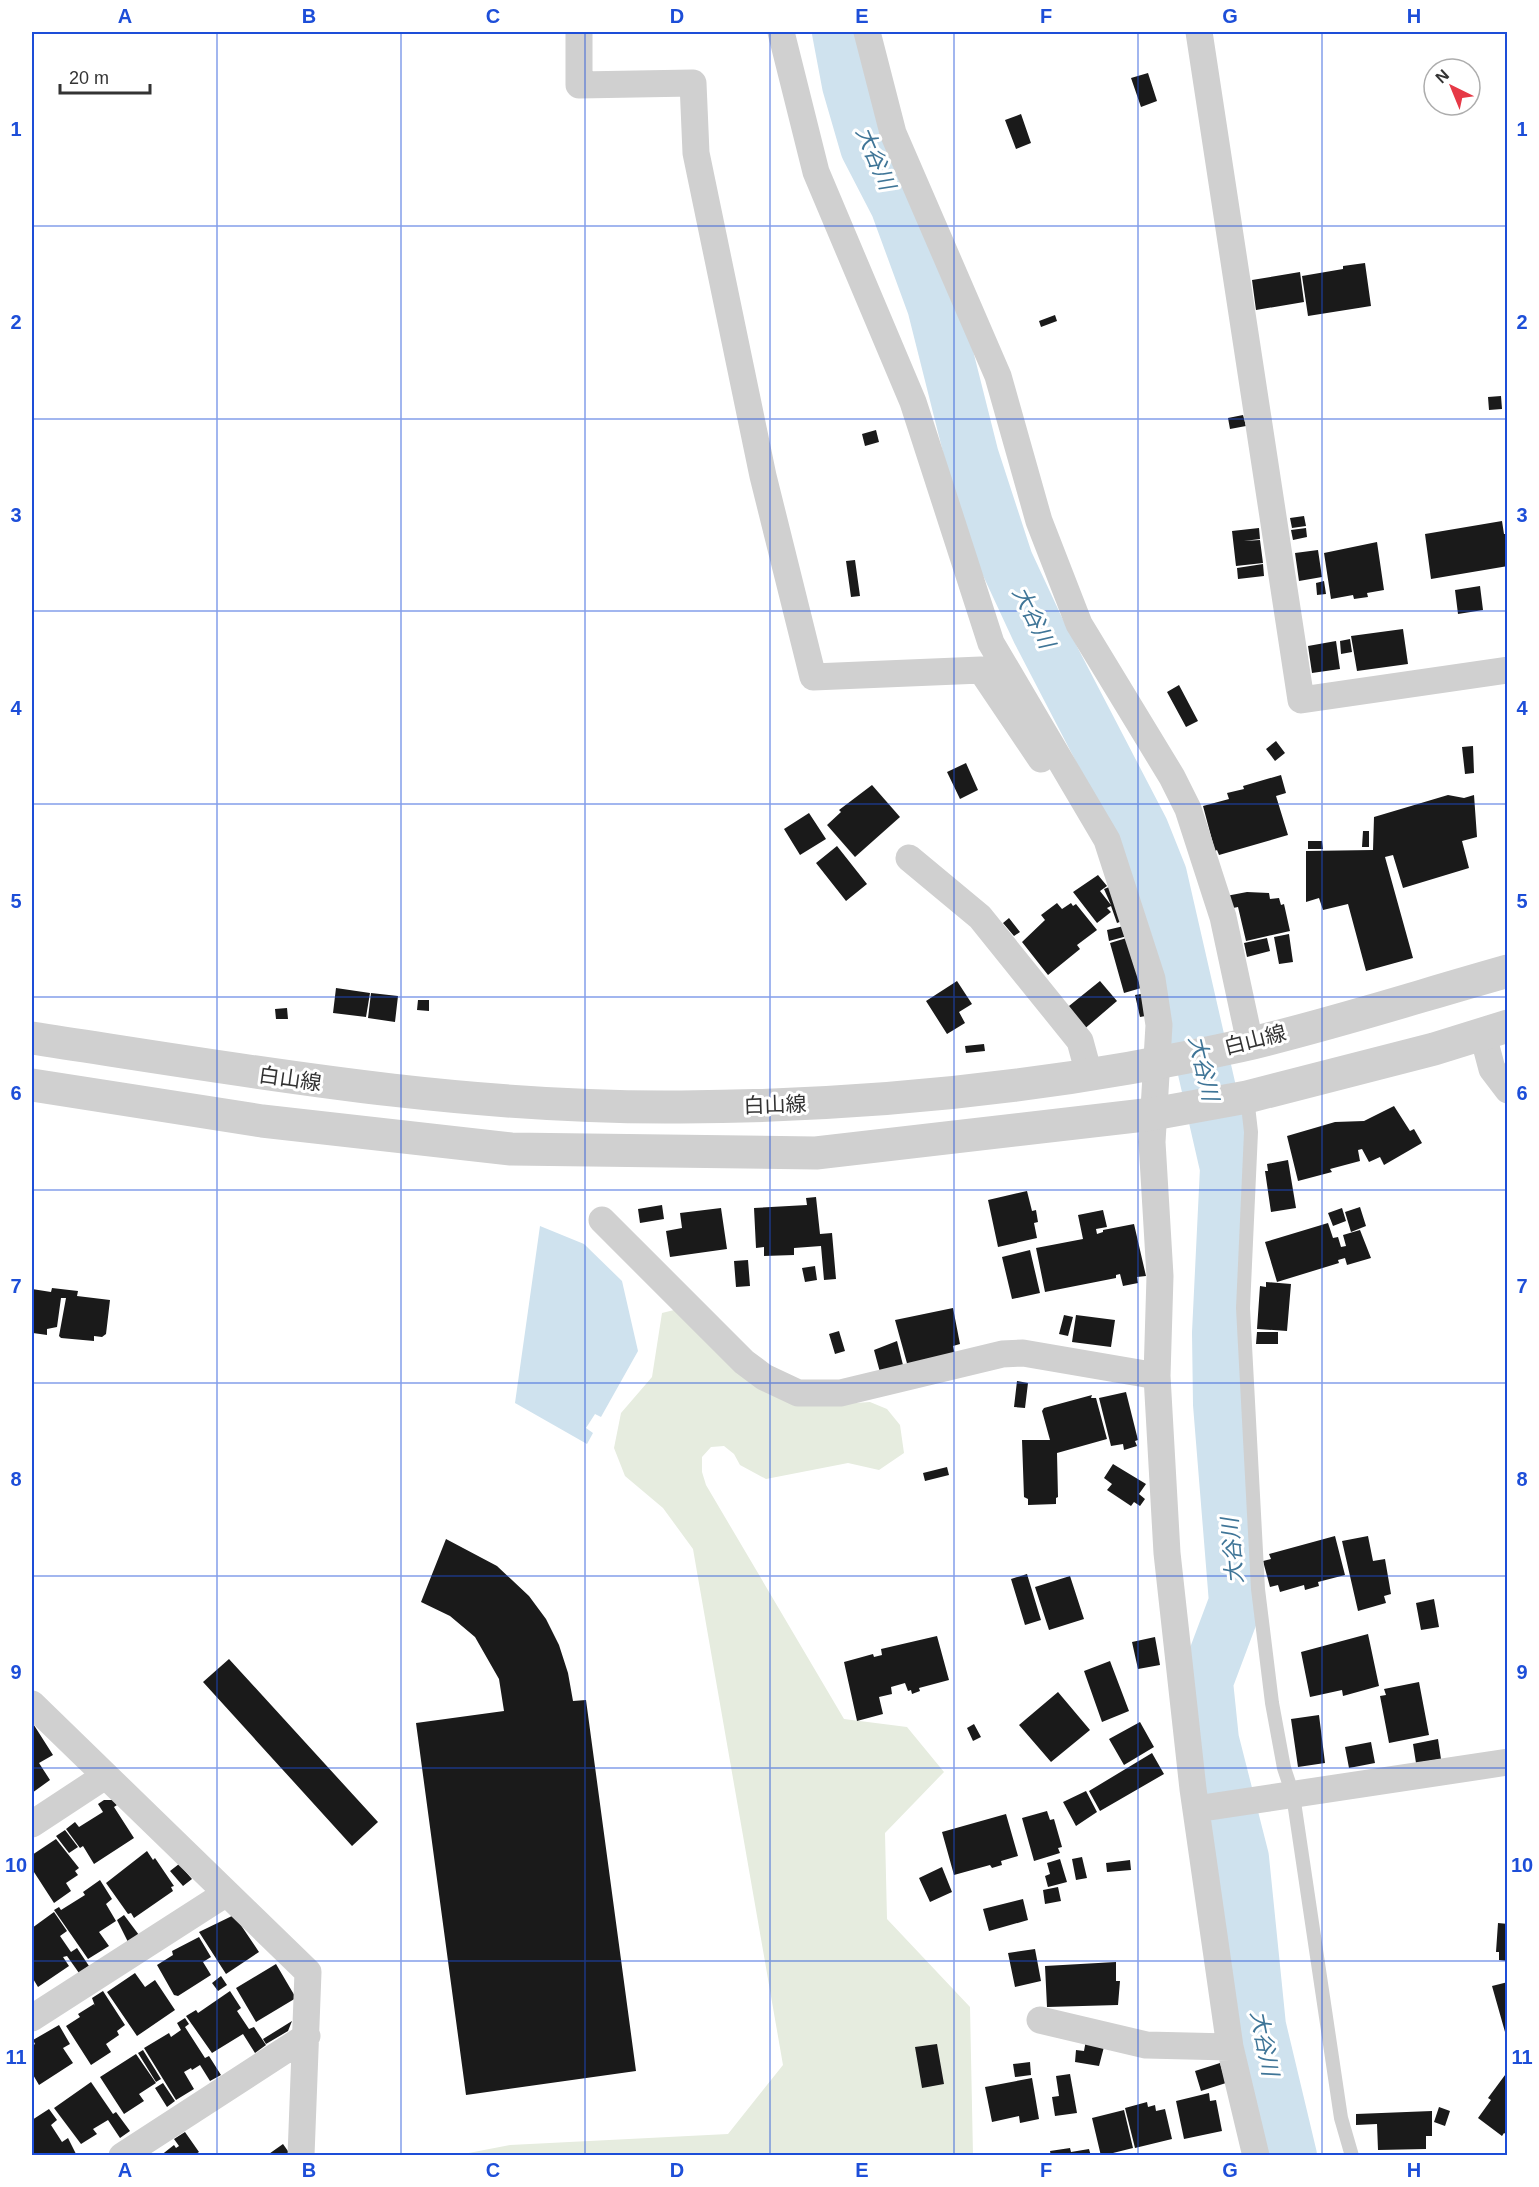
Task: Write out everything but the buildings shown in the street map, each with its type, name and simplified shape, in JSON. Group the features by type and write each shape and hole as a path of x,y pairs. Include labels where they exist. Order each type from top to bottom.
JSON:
{"street":[{"path":"579,32 579,85 693,83 696,153 763,476 813,677 981,670 1040,758 1074,782"},
{"path":"781,32 816,172 912,402 991,643 1107,840 1152,979 1162,1060 1157,1376 1167,1553 1202,1809 1230,2047 1256,2156"},
{"path":"867,32 893,133 998,375 1039,521 1079,624 1172,777 1188,810 1223,917 1243,1045"},
{"path":"1198,32 1301,700 1508,670"},
{"path":"909,858 980,917 1080,1041 1089,1074"},
{"name":"白山線","path":"32,1038 349,1087 515,1102 678,1108 898,1098 1089,1074 1243,1045 1508,971"},
{"path":"1495,1030 1492,1069 1508,1090"},
{"name":"白山線","path":"32,1085 262,1121 511,1149 816,1153 1160,1112 1242,1097 1495,1030"},
{"path":"602,1220 744,1362 764,1377 798,1393 840,1393 1012,1354 1157,1376"},
{"path":"32,1704 225,1894 308,1972 308,2036 301,2156"},
{"path":"1202,1809 1508,1761"},
{"path":"32,1824 105,1776"},
{"path":"32,2019 225,1894"},
{"path":"1040,2020 1146,2045 1230,2047"},
{"path":"122,2156 308,2036"}],"lane":[{"path":"1242,1097 1251,1132 1242,1308 1258,1589 1286,1796 1341,2118 1352,2156"}],"shaded area":[{"path":"678,1309 737,1365 841,1404 870,1402 887,1409 900,1425 904,1453 879,1470 848,1463 766,1479 740,1465 734,1454 724,1446 711,1447 702,1457 702,1472 706,1485 844,1719 907,1727 944,1772 885,1833 887,1919 970,2007 973,2155 453,2156 510,2145 728,2134 783,2065 693,1549 663,1508 625,1476 614,1448 621,1413 652,1377 662,1313"}],"water":[{"path":"540,1226 584,1244 622,1281 638,1351 601,1417 595,1414 586,1428 593,1433 587,1444 515,1403"}],"waterway":[{"name":"大谷川","path":"839,32 849,85 867,147 897,205 934,306 972,457 1006,561 1038,630 1142,830 1160,875 1227,1168 1219,1333 1220,1404 1236,1602 1206,1682 1212,1740 1242,1858 1259,2026 1290,2156"}]}
